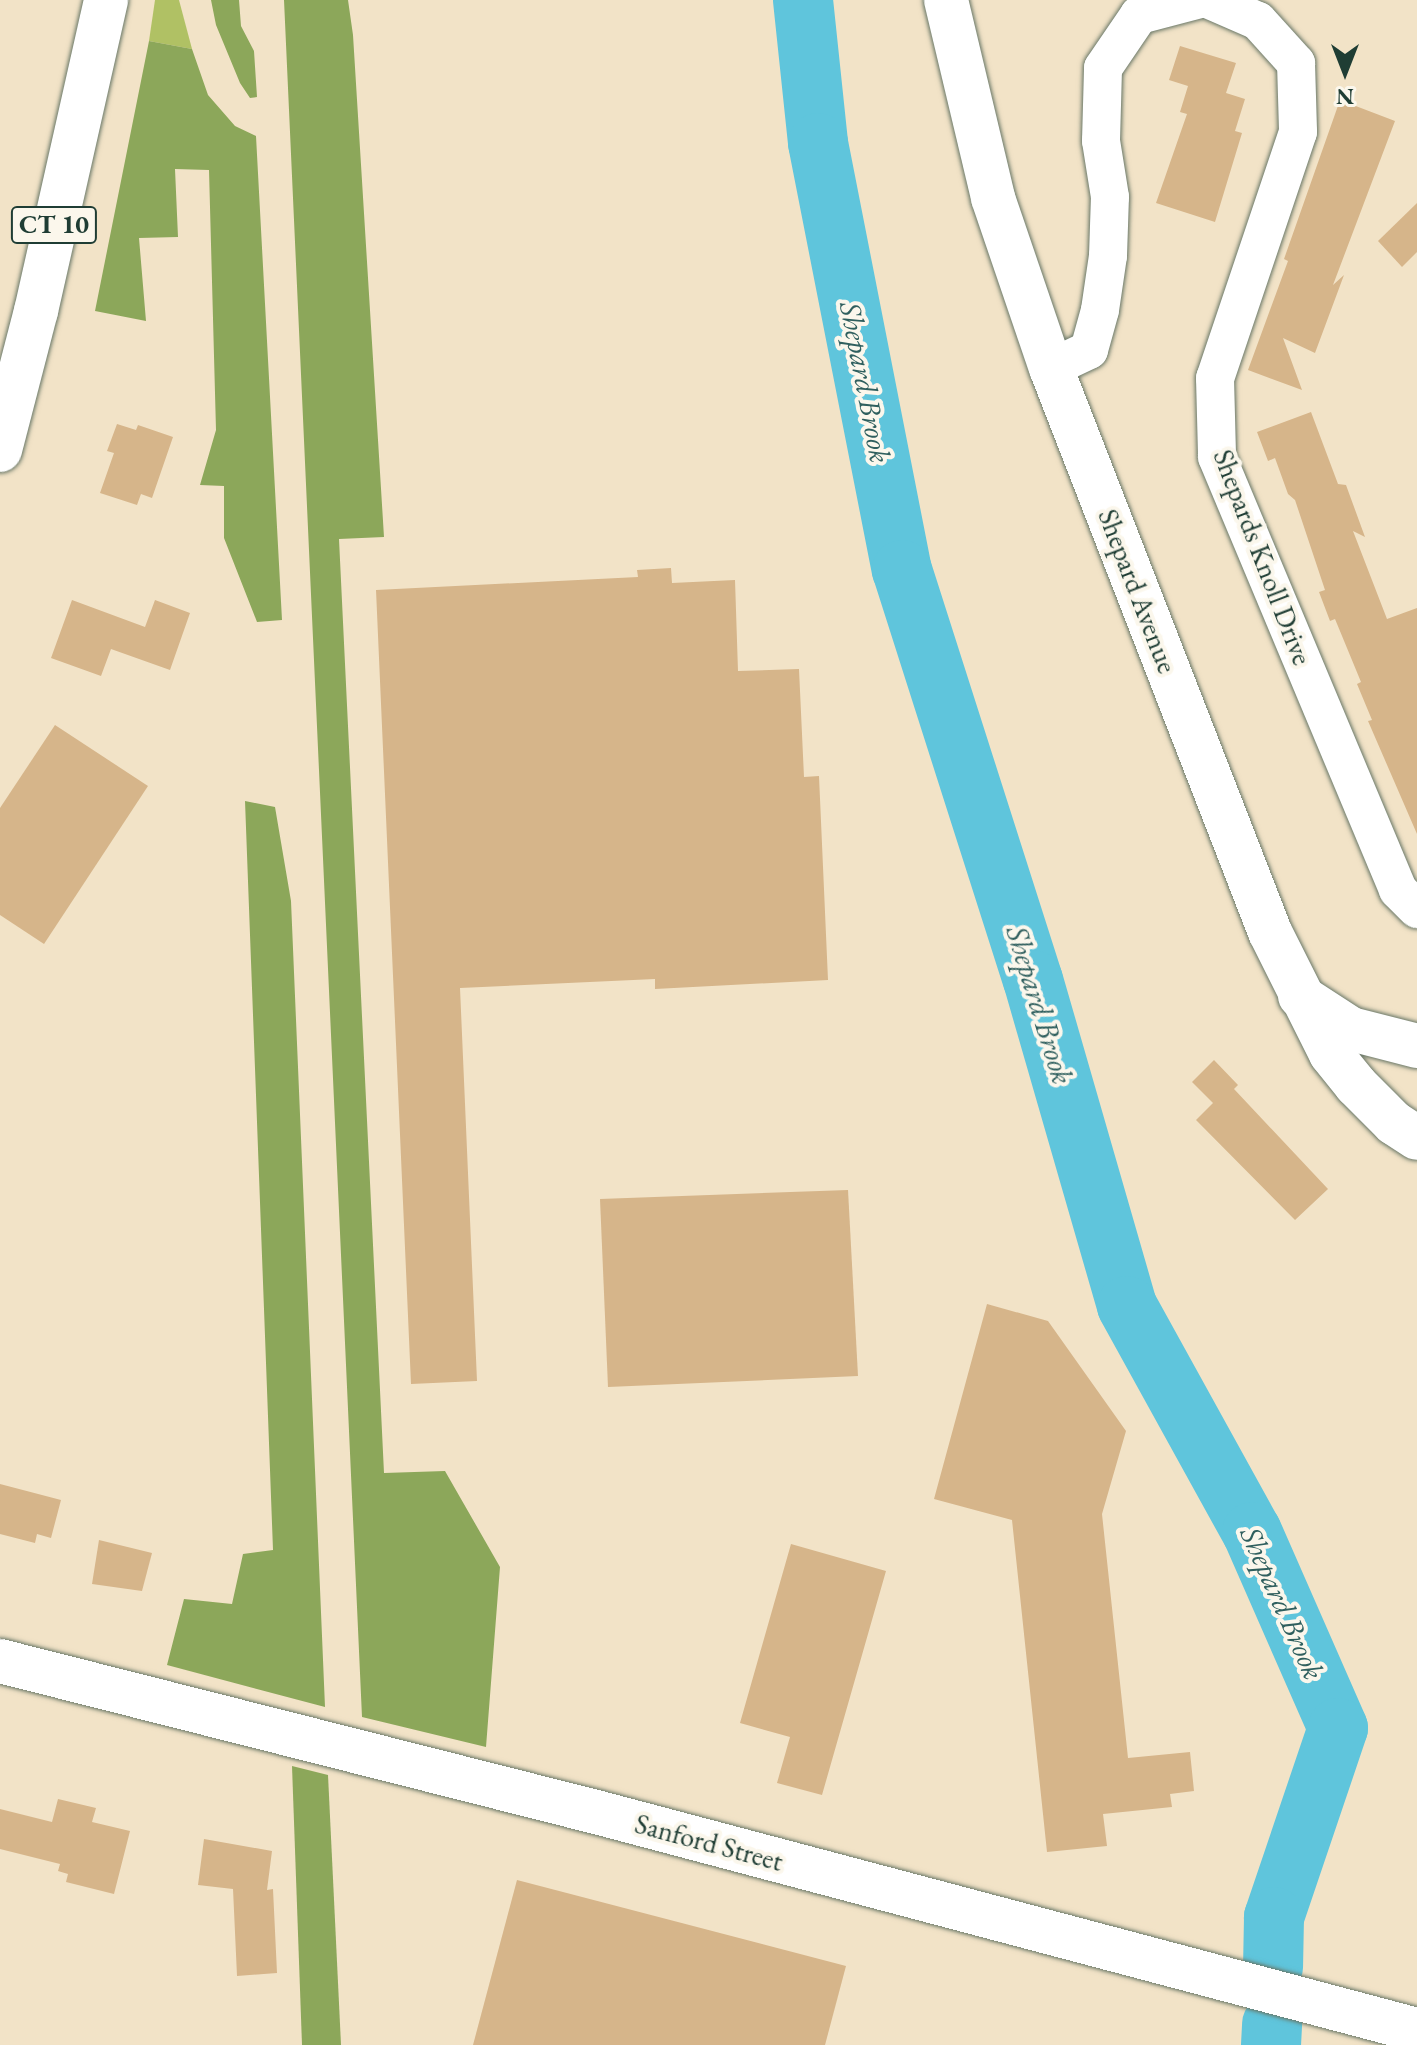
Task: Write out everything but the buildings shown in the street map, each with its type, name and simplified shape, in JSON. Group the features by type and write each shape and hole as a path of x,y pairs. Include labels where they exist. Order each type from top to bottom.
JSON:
{"main road":[{"name":"CT 10","path":"0,450 36,311 106,0"},
{"name":"Shepard Avenue","path":"946,0 993,198 1051,368 1270,932 1331,1054 1356,1085 1394,1123 1417,1138"},
{"path":"1300,996 1351,1029 1417,1046"},
{"name":"Sanford Street","path":"0,1661 638,1823 1417,2030"}],"street":[{"path":"1051,368 1089,350 1100,310 1108,256 1110,197 1101,141 1103,68 1139,15 1197,0"},
{"name":"Shepards Knoll Drive","path":"1210,0 1258,21 1296,63 1298,132 1215,378 1217,457 1398,890 1417,909"}],"green space":[{"path":"155,0 179,0 192,49 149,41"},
{"path":"211,0 239,0 241,26 254,51 257,97 250,98 240,83 216,25"},
{"path":"284,0 348,0 353,35 384,537 339,539 384,1473 445,1471 500,1567 486,1747 362,1717"},
{"path":"149,41 192,49 208,95 235,126 256,136 282,620 257,622 224,538 224,486 200,485 216,430 209,170 175,169 178,237 139,238 146,321 95,311"},
{"path":"245,801 275,807 291,901 325,1707 167,1665 184,1599 232,1604 243,1554 273,1550"},
{"path":"292,1766 328,1775 341,2045 302,2045"}],"waterway":[{"name":"Shepard Brook","path":"803,0 818,143 902,570 1033,980 1127,1306 1252,1532 1338,1728 1274,1917 1273,1967"},
{"name":"Shepard Brook","path":"1271,2045 1272,2024"}]}
